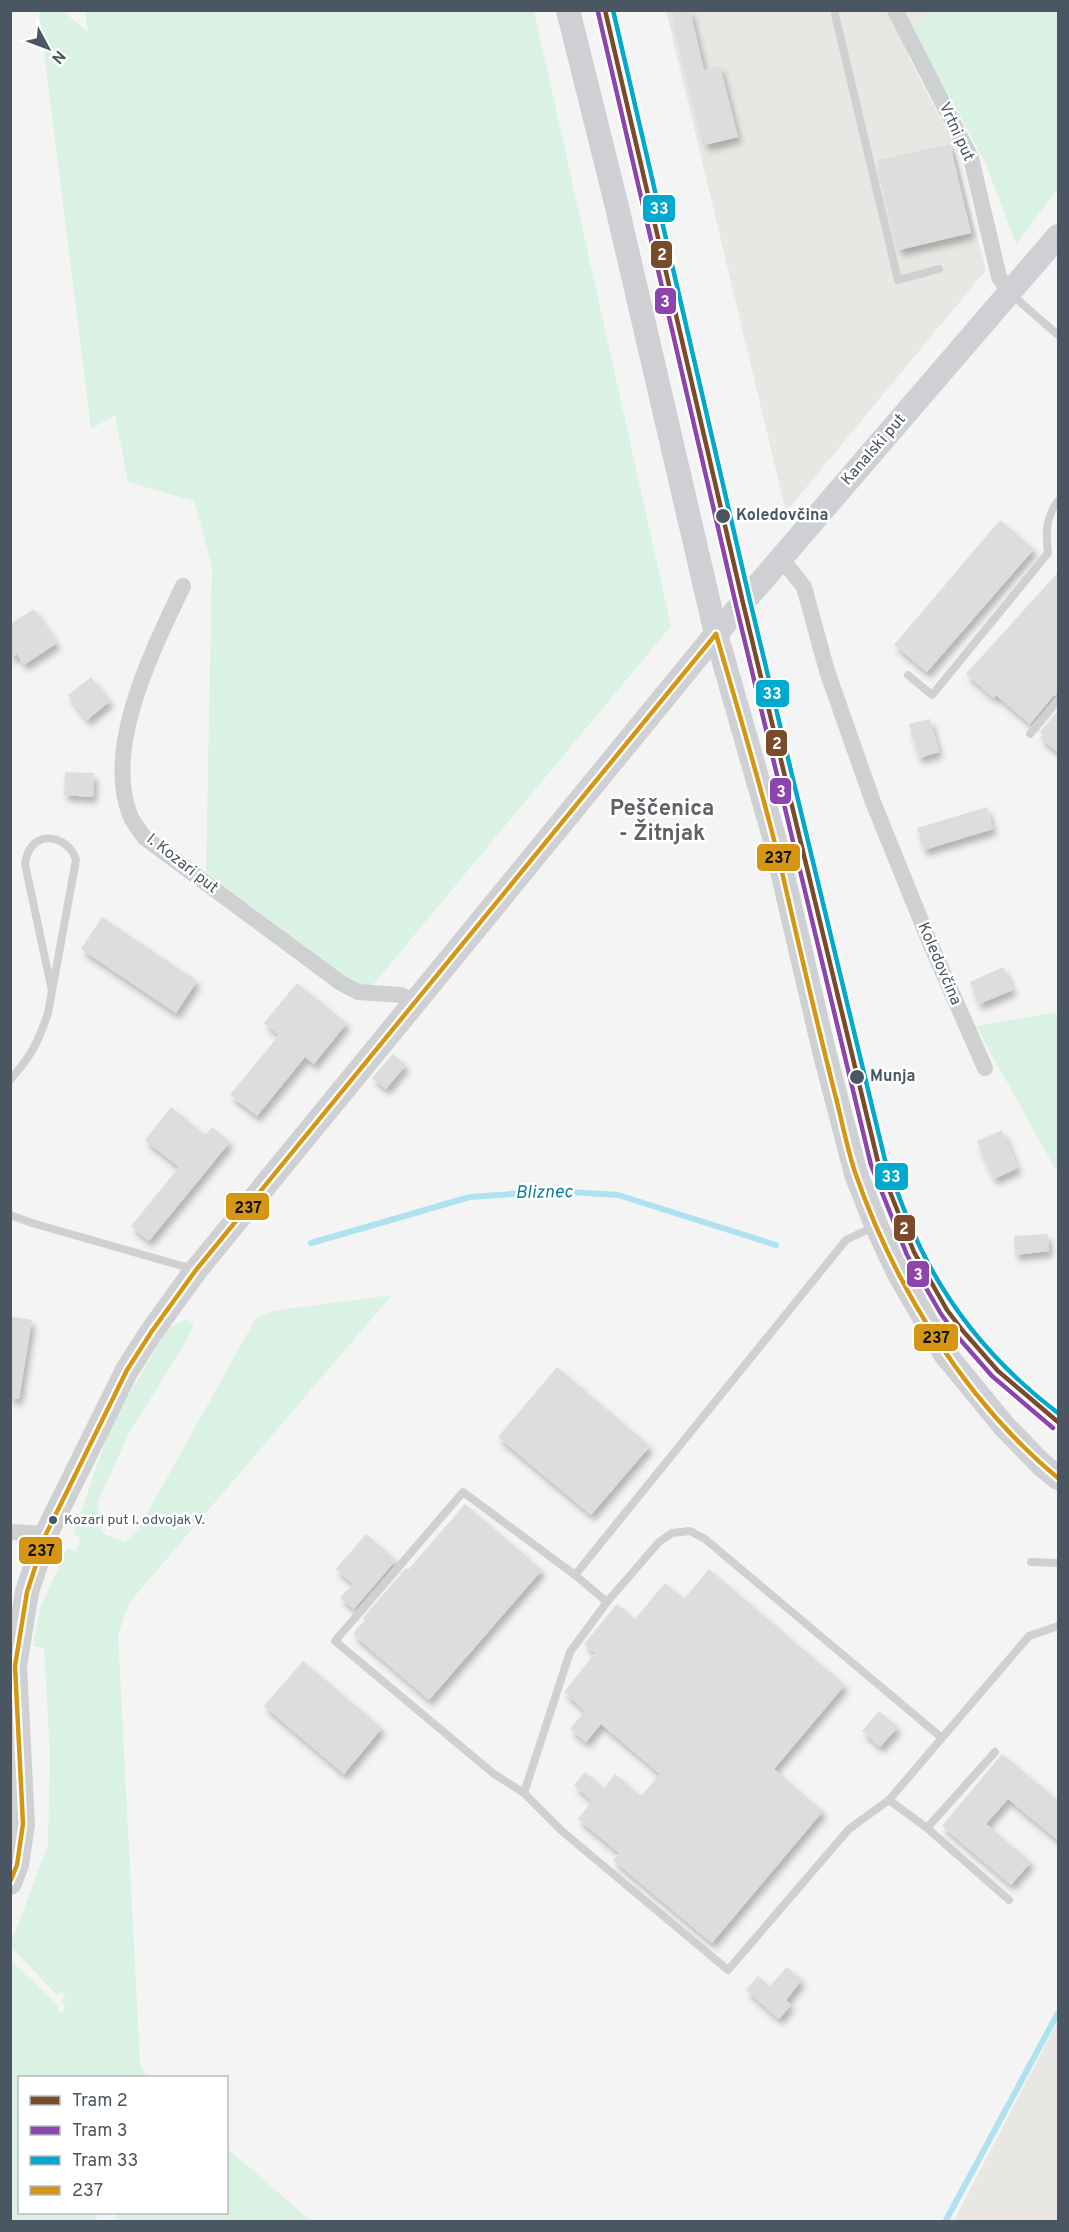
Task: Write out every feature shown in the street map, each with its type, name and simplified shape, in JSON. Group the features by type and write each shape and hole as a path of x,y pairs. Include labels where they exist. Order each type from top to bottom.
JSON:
{"street":[{"path":"568,10 617,207 716,634 774,837 824,1051 856,1174 898,1272 945,1354 1004,1426 1041,1464 1059,1478"},
{"name":"Vrtni put","path":"895,10 971,158 999,278 1010,293"},
{"name":"Kanalski put","path":"10,1882 17,1865 23,1824 15,1776 13,1665 27,1592 46,1534 127,1371 152,1331 196,1270 716,634 1059,236"},
{"name":"Koledovčina","path":"782,558 804,587 827,671 873,802 930,943 985,1068"},
{"name":"I. Kozari put","path":"183,586 147,662 129,725 121,763 124,798 130,818 145,838 341,984 358,992 400,995 415,1003"},
{"path":"10,1532 46,1534"}],"lane":[{"path":"834,10 898,280 939,269"},
{"path":"1010,293 1059,335"},
{"path":"908,675 932,695 1048,553 1046,528 1051,510 1059,501"},
{"path":"1030,734 1059,700"},
{"path":"10,1080 30,1057 40,1038 48,1013 76,860 68,844 46,838 29,850 25,864 52,991"},
{"path":"10,1215 196,1270"},
{"path":"575,1575 846,1240 876,1225"},
{"path":"607,1602 575,1575 463,1492 335,1641 494,1774 524,1793 563,1832 728,1970 849,1829 889,1800 1029,1636 1059,1626"},
{"path":"524,1793 570,1652 607,1602 659,1542 672,1533 690,1531 705,1539 942,1737"},
{"path":"1031,1562 1059,1563"},
{"path":"927,1828 995,1752"},
{"path":"889,1800 927,1828 1009,1900"}],"shaded area":[{"path":"666,11 971,11 908,56 952,140 986,270 786,512"},
{"path":"1058,2021 1058,2221 954,2221 961,2207"}],"green space":[{"path":"39,11 63,11 88,32 85,11 534,11 671,626 367,992 206,872 212,566 194,501 128,482 115,415 91,429"},
{"path":"937,11 1058,11 1058,189 1016,244 985,162 911,26"},
{"path":"1058,1012 1058,1174 976,1026"},
{"path":"392,1295 129,1603 118,1635 140,2062 147,2076 18,2076 18,2214 98,2214 96,2221 11,2221 10,1960 57,2004 59,2014 66,2008 61,2000 66,1996 60,1992 57,1995 11,1947 11,1937 15,1933 48,1845 50,1755 44,1648 33,1646 40,1608 67,1549 76,1551 81,1537 73,1535 111,1425 168,1328 187,1319 194,1324 187,1340 129,1433 97,1504 103,1534 125,1542 139,1528 256,1318 273,1311"},
{"path":"228,2149 311,2221 116,2221 117,2214 228,2214"}],"building":[{"path":"672,10 690,10 704,70 720,66 738,137 705,145"},
{"path":"950,144 971,233 899,250 878,160"},
{"path":"1000,520 1034,549 927,672 894,645"},
{"path":"1059,571 1059,694 1053,696 1030,724 996,695 994,698 966,674"},
{"path":"34,609 57,643 24,665 17,654 10,658 10,624"},
{"path":"91,677 110,701 87,720 68,695"},
{"path":"1059,709 1059,753 1040,738 1042,734 1040,732"},
{"path":"930,719 939,752 919,758 909,724"},
{"path":"65,772 94,773 93,797 64,795"},
{"path":"987,807 993,829 924,850 917,828"},
{"path":"102,917 197,981 176,1013 81,949"},
{"path":"1003,967 1013,990 979,1004 970,982"},
{"path":"297,983 347,1023 314,1064 305,1057 257,1116 230,1095 279,1035 264,1023"},
{"path":"393,1054 406,1065 386,1089 372,1078"},
{"path":"171,1107 205,1135 212,1127 230,1142 149,1241 131,1226 179,1167 145,1140"},
{"path":"1002,1130 1018,1168 994,1179 977,1141"},
{"path":"1048,1234 1049,1251 1015,1255 1014,1236"},
{"path":"10,1316 32,1320 19,1399 10,1398"},
{"path":"557,1367 650,1446 591,1515 498,1437"},
{"path":"465,1504 542,1570 429,1700 353,1634 365,1620 363,1618 406,1568 408,1570"},
{"path":"366,1534 396,1560 354,1609 340,1598 353,1584 336,1569"},
{"path":"709,1569 845,1685 774,1769 823,1811 712,1943 613,1860 619,1853 578,1819 592,1801 574,1785 585,1772 604,1788 615,1774 641,1796 660,1774 601,1724 586,1742 570,1729 585,1711 564,1692 595,1653 584,1644 617,1604 635,1619 665,1583 684,1599"},
{"path":"303,1661 382,1728 344,1774 264,1706"},
{"path":"879,1711 898,1727 880,1747 862,1731"},
{"path":"1002,1754 1059,1801 1059,1841 1008,1799 986,1824 1031,1862 1011,1885 942,1826"},
{"path":"787,1967 802,1980 786,2000 791,2005 779,2019 746,1990 758,1976 770,1986"}],"waterway":[{"name":"Bliznec","path":"311,1243 470,1197 555,1191 618,1195 776,1245"},
{"path":"945,2222 1058,2013"}],"tram line":[{"name":"2","path":"605,10 743,603 878,1162 914,1252 947,1310 998,1371 1058,1422"},
{"name":"33","path":"613,10 750,601 885,1160 916,1238 934,1273 963,1318 998,1359 1058,1413"},
{"name":"3","path":"598,12 736,605 871,1165 907,1255 941,1314 992,1376 1053,1428"}],"transit line":[{"name":"237","path":"716,634 775,842 850,1155 872,1217 913,1300 937,1340 964,1378 993,1414 1058,1478"},
{"name":"237","path":"10,1882 17,1865 23,1824 15,1666 27,1592 46,1534 127,1370 196,1270 716,634"}],"place":[{"name":"Koledovčina","path":"723,516"},
{"name":"Munja","path":"857,1077"},
{"name":"Kozari put I. odvojak V.","path":"53,1520"}],"district":[{"name":"Peščenica - Žitnjak","path":"662,822"}]}
